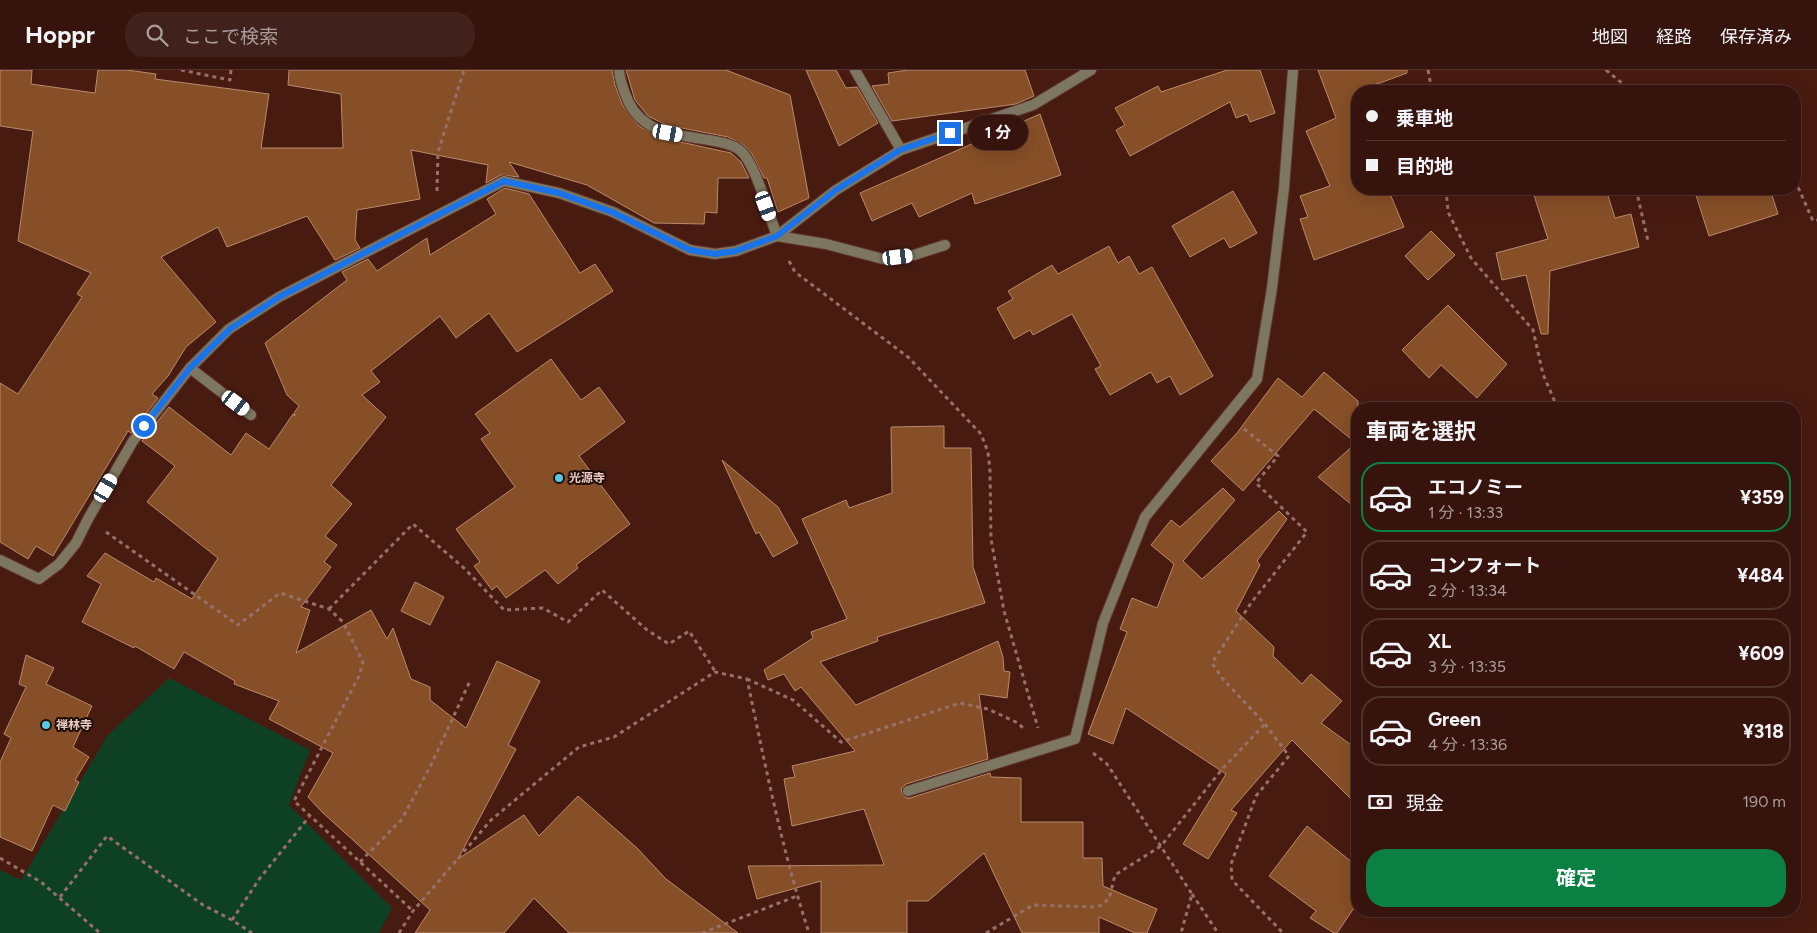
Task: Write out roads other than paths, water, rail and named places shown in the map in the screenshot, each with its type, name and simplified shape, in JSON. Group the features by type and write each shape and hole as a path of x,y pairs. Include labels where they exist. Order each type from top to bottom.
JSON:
{"street":[{"path":"619,70 620,80 633,110 648,125 668,133 727,144 740,150 749,161 777,236"},
{"path":"855,70 900,150"},
{"path":"0,560 39,579 59,564 76,544 133,440 190,368 230,329 279,297 504,181 559,193 612,212 690,250 715,254 736,251 777,236 836,190 900,150 1033,105 1091,70"},
{"path":"908,791 1074,739 1103,624 1144,517 1257,379 1272,288 1284,188 1293,70"},
{"path":"777,236 826,244 882,259 914,255 945,245"},
{"path":"190,368 251,415"}],"place":[{"name":"光源寺","path":"559,478"},
{"name":"禅林寺","path":"46,725"}]}
